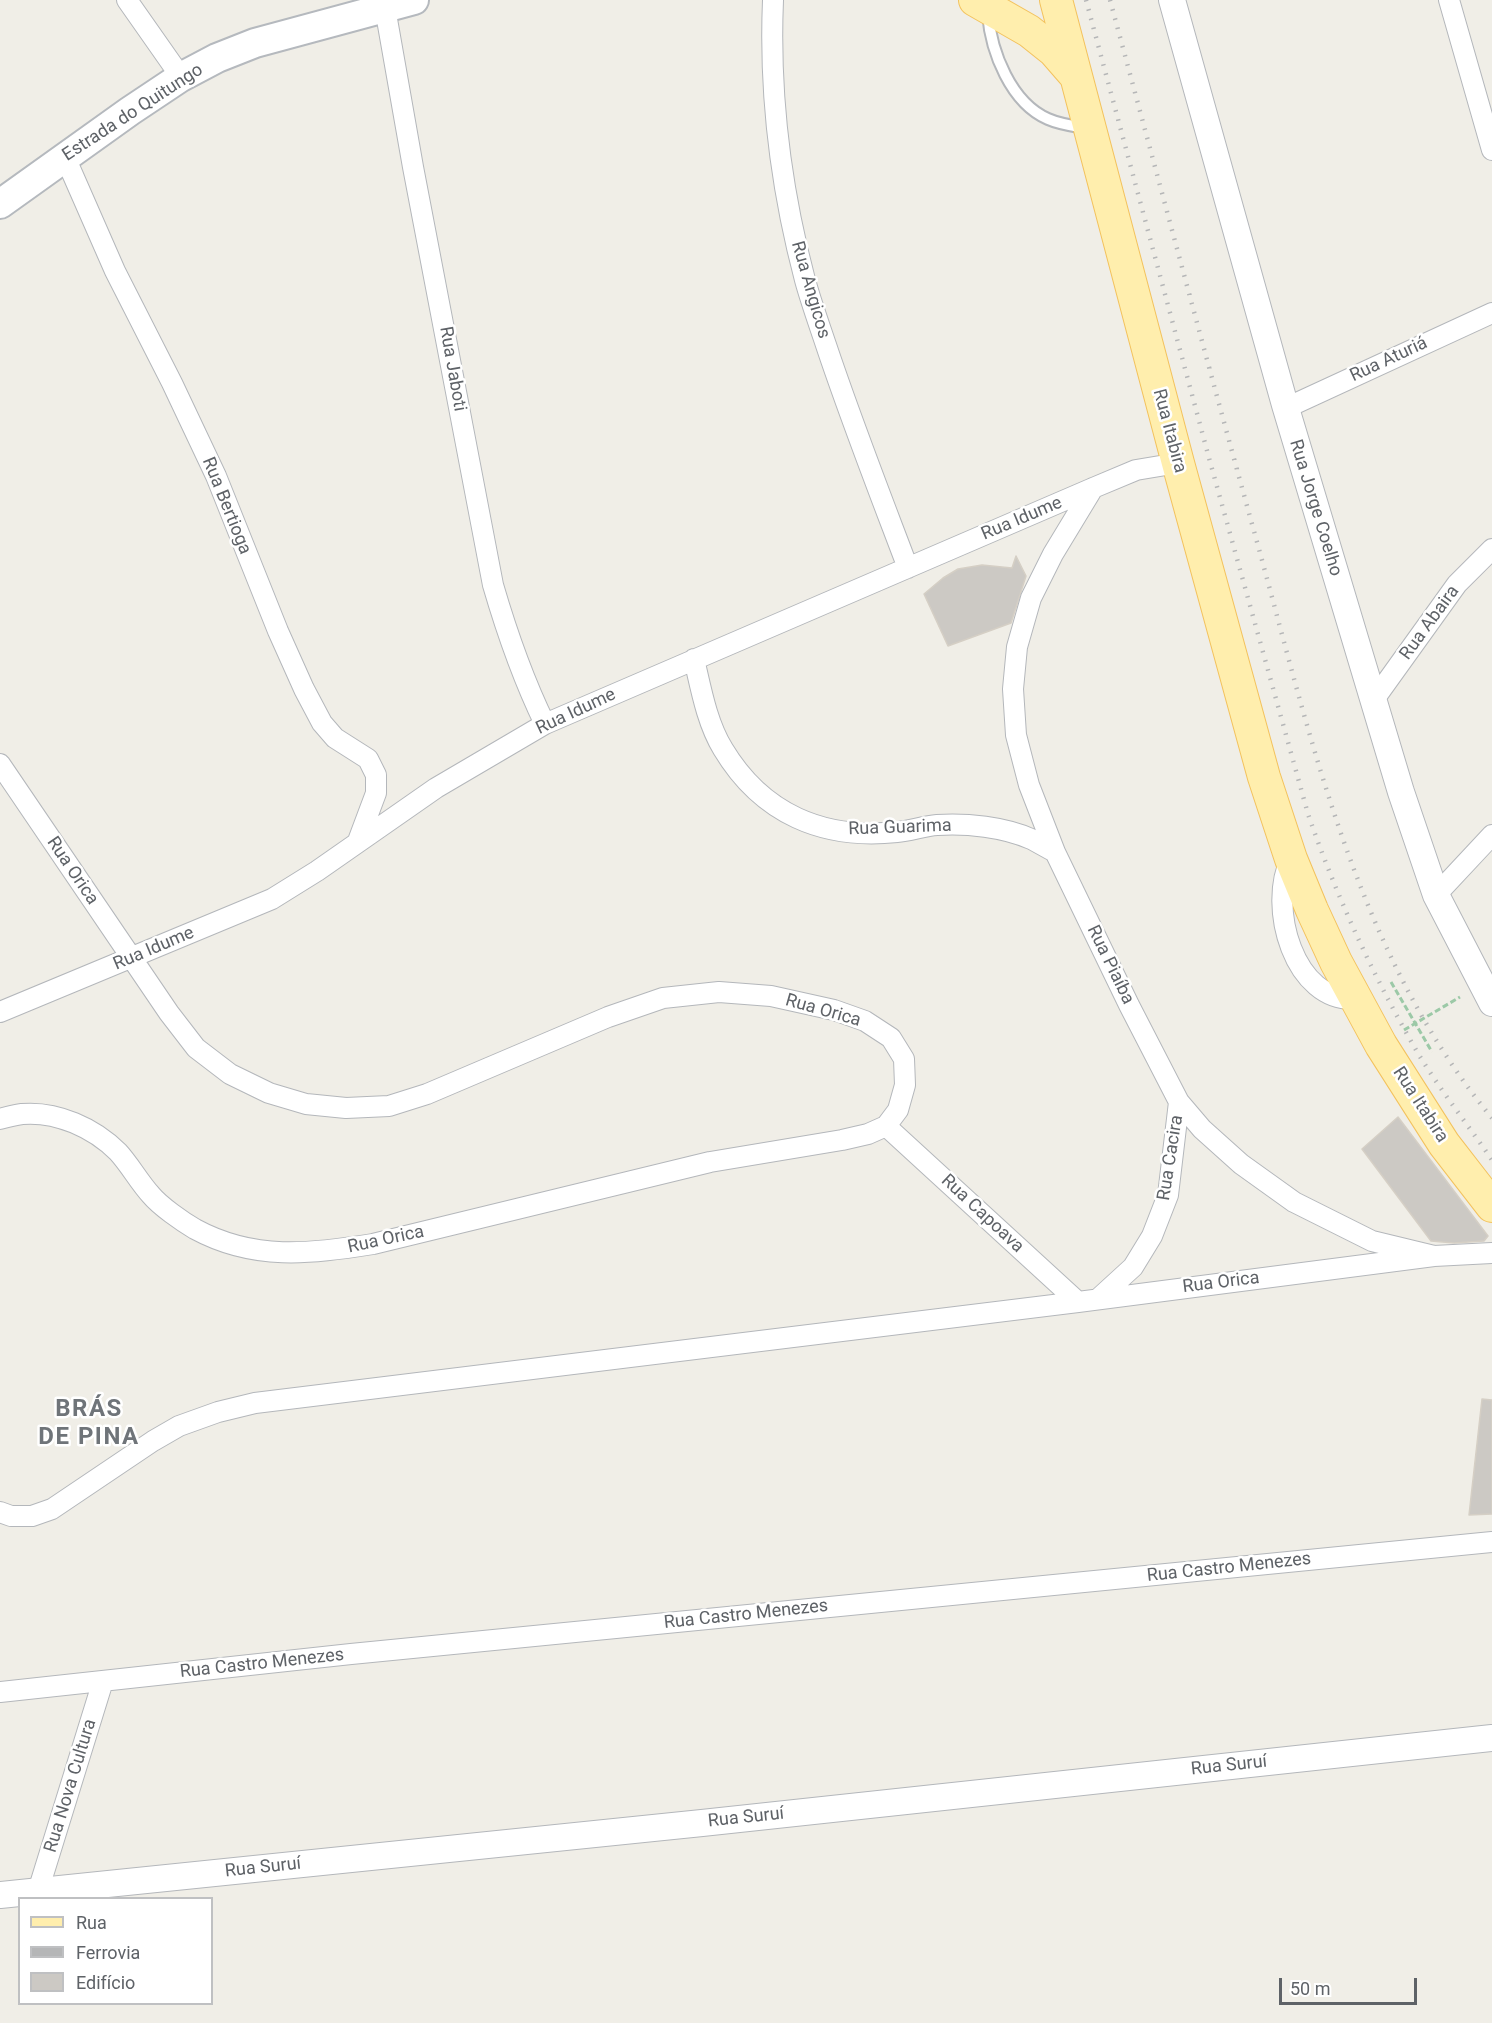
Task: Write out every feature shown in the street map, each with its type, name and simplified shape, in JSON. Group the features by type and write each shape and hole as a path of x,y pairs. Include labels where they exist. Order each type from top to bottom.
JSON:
{"main road":[{"name":"Estrada do Quitungo","path":"0,204 181,77 217,58 255,43 414,0"},
{"name":"Rua Itabira","path":"1056,0 1178,463 1264,777 1291,859 1312,910 1356,999 1382,1045 1444,1144 1492,1206"},
{"path":"981,4 1029,30 1054,51 1077,77"}],"street":[{"path":"127,0 181,77"},
{"name":"Rua Angicos","path":"773,0 772,68 788,208 803,271 837,379 908,568"},
{"name":"Rua Jorge Coelho","path":"1172,0 1286,408 1401,792 1436,895 1492,1003"},
{"path":"1449,0 1492,150"},
{"name":"Rua Jaboti","path":"385,8 413,168 493,585 526,685 545,724"},
{"name":"Rua Bertioga","path":"65,157 115,271 216,476 278,631 304,689 322,723 335,738 368,759 376,775 376,794 358,841"},
{"name":"Rua Aturiá","path":"1286,408 1492,313"},
{"name":"Rua Idume","path":"0,1012 272,899 317,871 436,788 545,724 1093,488 1136,471 1178,463"},
{"name":"Rua Piaíba","path":"1093,488 1053,554 1031,598 1017,646 1013,689 1016,735 1029,785 1055,852 1179,1102 1202,1129 1241,1164 1294,1202 1372,1241 1434,1256 1492,1253"},
{"name":"Rua Abaira","path":"1373,701 1458,584 1492,549"},
{"name":"Rua Guarima","path":"694,659 706,707 723,748 748,783 778,808 814,826 858,834 898,832 936,825 972,826 1029,838 1055,852"},
{"name":"Rua Orica","path":"0,764 169,1013 196,1048 230,1074 269,1093 306,1104 346,1108 389,1106 427,1094 608,1017 663,998 719,992 771,996 834,1010 865,1022 891,1038 904,1059 905,1085 898,1110 886,1126 868,1134 710,1162 373,1244 326,1252 279,1254 234,1246 194,1228 153,1197 118,1152 91,1130 56,1117 24,1114 0,1119"},
{"path":"1436,895 1492,835"},
{"name":"Rua Cacira","path":"1098,1299 1133,1267 1152,1236 1168,1195 1179,1102"},
{"name":"Rua Capoava","path":"886,1126 1078,1302"},
{"name":"Rua Orica","path":"0,1512 12,1516 32,1516 52,1509 179,1426 218,1412 255,1403 1434,1256"},
{"name":"Rua Castro Menezes","path":"0,1692 375,1651 1492,1542"},
{"name":"Rua Nova Cultura","path":"38,1891 103,1682"},
{"name":"Rua Suruí","path":"0,1895 714,1822 1492,1738"}],"lane":[{"path":"981,4 996,58 1007,78 1029,107 1048,119 1090,129"}],"path":[{"path":"1392,982 1432,1052"},
{"path":"1404,1030 1460,997"}],"building":[{"path":"1016,556 1026,576 1011,623 948,646 924,594 958,569 982,565 1012,568"},
{"path":"1398,1117 1488,1236 1484,1241 1454,1243 1431,1241 1362,1149"},
{"path":"1482,1399 1492,1400 1492,1514 1469,1515"}],"railway":[{"path":"1086,0 1209,458 1308,814 1344,907 1402,1026 1445,1095 1492,1160"},
{"path":"1110,0 1298,693 1344,843 1373,917 1406,987 1445,1055 1492,1118"}],"district":[{"name":"BRÁS DE PINA","path":"89,1424"}]}
